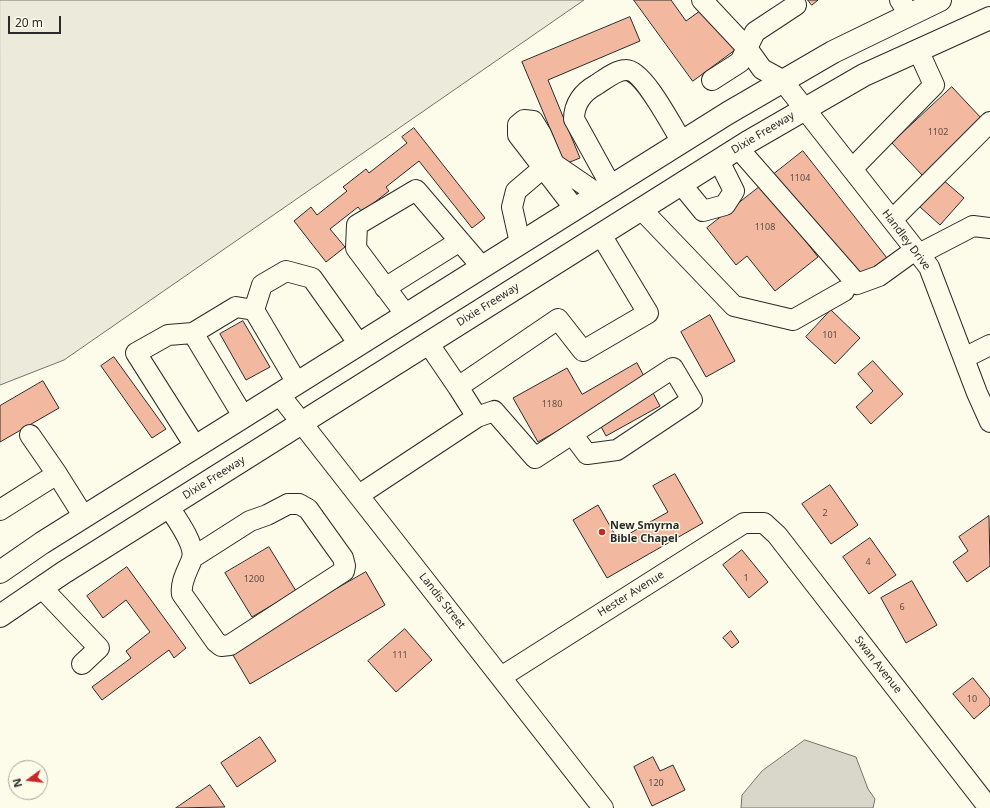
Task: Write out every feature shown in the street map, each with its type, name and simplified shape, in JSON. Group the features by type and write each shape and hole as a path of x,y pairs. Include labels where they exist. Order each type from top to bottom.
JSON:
{"main road":[{"path":"0,572 84,516 195,446 782,80 833,52 905,7 940,0"},
{"name":"Dixie Freeway","path":"0,616 168,506 738,148 864,75 918,50 988,21"}],"street":[{"path":"702,0 747,48 762,69 782,80"},
{"path":"712,80 740,62 756,32 796,5"},
{"path":"852,169 934,85 918,50"},
{"path":"605,190 574,119 574,112 579,100 591,88 615,74 626,70 636,73 652,94 682,142"},
{"name":"Handley Drive","path":"782,80 929,267 990,422"},
{"path":"575,209 518,135 518,126 524,120 533,121 541,134 554,164 605,190"},
{"path":"892,220 990,122"},
{"path":"738,148 857,284 879,276 917,252 973,226 990,228"},
{"path":"681,184 703,211 725,205 734,190 719,161"},
{"path":"520,243 512,207 516,191 542,168"},
{"path":"406,315 356,248 357,225 416,190 482,267"},
{"path":"641,209 734,306 793,320 844,291"},
{"path":"458,387 558,320 583,351 648,313 601,235"},
{"path":"386,288 460,241"},
{"path":"195,446 136,353 168,335 193,333 236,307 254,310 262,285 286,271 312,278 359,344"},
{"name":"Landis Street","path":"254,310 302,422 603,808"},
{"path":"193,333 243,416"},
{"path":"428,343 477,417"},
{"path":"964,358 990,344"},
{"path":"359,495 477,417 494,411 535,458 673,368 692,400 617,450 587,454 572,434"},
{"path":"30,435 84,516"},
{"path":"0,510 57,474"},
{"path":"168,506 192,549 192,558 181,588 182,594 216,642 221,646 230,645 337,576 344,571 345,566 343,558 308,509 298,504 288,504 267,515 250,521 192,558"},
{"name":"Hester Avenue","path":"501,677 744,523 764,523"},
{"name":"Swan Avenue","path":"764,523 777,535 989,808"},
{"path":"42,588 99,648 82,664"}],"shaded area":[{"path":"0,0 584,0 64,360 0,385"},
{"path":"805,740 856,757 868,789 875,799 873,808 741,808 742,795 762,771"}],"building":[{"path":"634,0 671,0 686,21 704,8 735,50 693,81"},
{"path":"808,0 818,0 812,5"},
{"path":"630,17 640,41 548,80 580,158 565,164 522,62"},
{"path":"952,87 983,120 923,176 892,143"},
{"path":"414,128 485,218 472,228 419,161 386,187 389,191 362,212 358,207 330,229 345,247 326,262 294,221 311,207 317,215 347,191 343,187 366,169 369,173 407,143 402,137"},
{"path":"803,151 887,258 858,281 774,174"},
{"path":"942,179 964,198 940,225 919,206"},
{"path":"762,185 818,257 775,291 747,256 736,265 707,228"},
{"path":"831,310 860,338 835,364 806,337"},
{"path":"710,315 735,361 706,377 681,332"},
{"path":"243,321 270,367 246,380 220,334"},
{"path":"114,357 166,429 152,438 101,366"},
{"path":"873,361 903,394 871,424 856,407 873,391 858,374"},
{"path":"637,363 660,406 606,436 593,411 538,442 513,398 567,368 582,394"},
{"path":"43,381 59,408 0,442 0,406"},
{"path":"675,474 703,523 607,578 573,520 598,505 618,540 668,512 653,486"},
{"path":"830,485 858,525 831,544 802,504"},
{"path":"989,516 990,566 967,582 953,562 968,551 959,537"},
{"path":"870,538 896,575 869,594 843,557"},
{"path":"269,547 296,591 252,617 225,573"},
{"path":"742,550 768,582 749,598 723,565"},
{"path":"127,567 186,648 174,658 169,650 102,700 92,687 131,658 126,651 150,632 126,600 103,618 87,596"},
{"path":"366,572 385,605 250,684 230,650"},
{"path":"912,581 937,625 906,643 881,598"},
{"path":"405,629 432,660 396,692 368,661"},
{"path":"731,631 739,642 732,648 723,638"},
{"path":"973,678 990,699 990,705 974,719 953,694"},
{"path":"260,737 276,761 237,787 221,763"},
{"path":"653,757 660,771 673,765 685,790 652,806 634,767"},
{"path":"210,785 225,807 176,808"}],"place":[{"name":"New Smyrna Bible Chapel","path":"602,532"}]}
